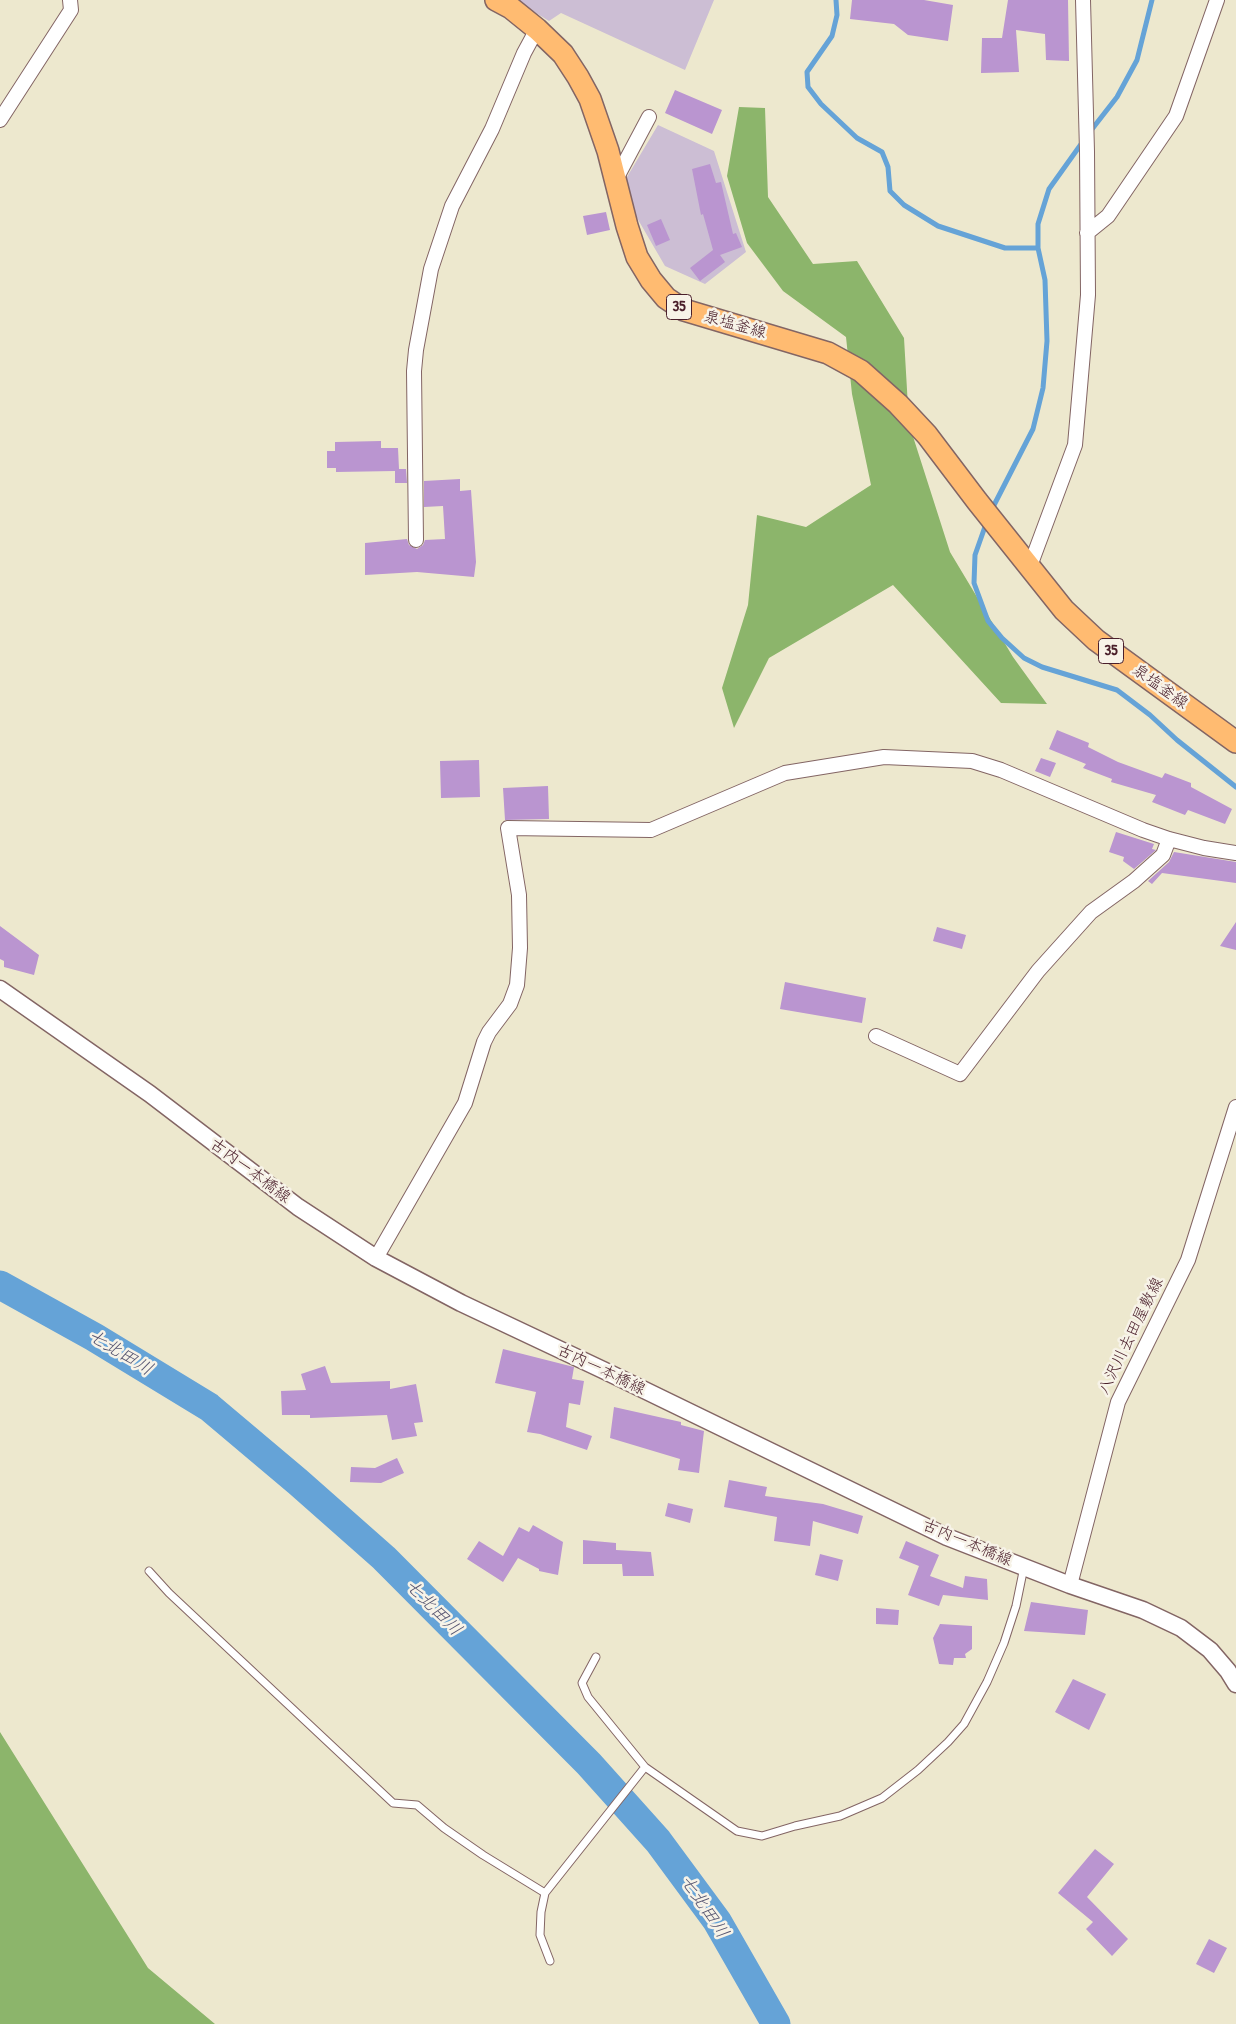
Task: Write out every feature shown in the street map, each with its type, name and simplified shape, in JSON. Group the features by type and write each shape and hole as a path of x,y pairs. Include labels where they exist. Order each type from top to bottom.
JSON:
{"main road":[{"name":"泉塩釜線","path":"496,0 512,8 537,29 562,54 578,77 590,99 616,181 627,226 638,257 666,298 684,310 828,353 861,371 898,404 927,435 1064,610 1096,640 1236,742"}],"street":[{"path":"0,120 71,10 70,0"},
{"path":"1030,566 1075,445 1088,295 1083,0"},
{"path":"1087,233 1108,216 1176,116 1217,0"},
{"path":"416,540 414,371 431,269 452,206 492,129 524,53 537,29"},
{"path":"616,181 649,117"},
{"path":"376,1258 465,1103 484,1042 489,1032 510,1004 517,984 520,948 519,896 508,828 651,830 785,773 884,757 972,761 1001,770 1143,830 1169,839 1204,848 1236,852"},
{"path":"876,1036 960,1074 1038,970 1091,912 1134,881 1164,855 1169,839"},
{"name":"古内一本橋線","path":"0,988 150,1094 298,1207 376,1258 461,1303 947,1537 1070,1585 1143,1610 1181,1628 1210,1650 1228,1671 1236,1684"},
{"name":"八沢川去田屋敷線","path":"1070,1585 1118,1402 1188,1260 1236,1107"}],"lane":[{"path":"596,1657 582,1683 588,1697 645,1767 737,1831 762,1836 840,1816 882,1798 918,1770 948,1742 964,1724 987,1682 1004,1643 1016,1606 1024,1567"},
{"path":"148,1571 394,1803 417,1805 444,1828 545,1893"},
{"path":"550,1961 540,1935 541,1912 545,1893 645,1767"}],"shaded area":[{"path":"515,0 714,0 685,70 561,13 549,21"},
{"path":"658,125 714,151 746,252 705,284 665,266 633,211 624,182"}],"green space":[{"path":"739,107 765,108 768,197 813,264 857,261 904,338 909,424 950,552 1013,657 1047,704 1001,703 893,585 769,658 734,728 722,688 748,605 757,515 806,527 871,485 852,394 846,337 783,291 747,243 727,176"},
{"path":"0,1732 148,1968 215,2024 0,2024"}],"building":[{"path":"852,0 924,0 953,5 948,41 908,35 894,24 850,19"},
{"path":"1008,0 1068,0 1069,61 1046,60 1045,34 1016,30 1019,72 981,73 982,38 1002,38"},
{"path":"675,90 722,110 712,134 665,113"},
{"path":"710,164 716,183 721,182 733,234 736,233 742,247 720,255 725,262 700,281 690,268 713,250 703,214 701,215 692,169"},
{"path":"606,212 610,230 587,235 583,216"},
{"path":"661,219 670,240 656,246 647,225"},
{"path":"381,441 381,448 398,448 399,469 406,469 407,483 395,483 395,471 336,472 336,468 327,468 327,451 335,451 335,442"},
{"path":"460,479 460,491 471,490 476,562 474,577 417,572 365,575 365,543 407,539 409,545 417,549 423,545 425,540 445,539 443,506 424,507 424,481"},
{"path":"1057,730 1089,743 1088,747 1118,762 1162,778 1165,773 1191,783 1191,787 1232,809 1225,824 1188,810 1185,815 1152,802 1156,795 1111,782 1112,779 1083,768 1086,764 1049,749"},
{"path":"1041,758 1056,763 1050,777 1035,771"},
{"path":"479,760 480,797 441,798 440,761"},
{"path":"548,786 549,819 505,820 503,788"},
{"path":"1116,832 1154,844 1152,849 1156,850 1134,869 1123,861 1124,857 1109,852"},
{"path":"1174,852 1236,862 1236,883 1162,873 1152,884 1148,881 1169,862"},
{"path":"1236,922 1236,950 1220,946"},
{"path":"0,926 39,955 34,975 4,967 4,961 0,959"},
{"path":"937,927 966,935 962,949 933,941"},
{"path":"785,982 866,998 862,1023 780,1009"},
{"path":"503,1349 574,1367 572,1379 584,1381 580,1405 569,1403 566,1427 592,1436 587,1450 540,1434 527,1432 536,1392 495,1383"},
{"path":"325,1366 331,1383 390,1381 390,1389 416,1384 423,1422 414,1423 417,1436 392,1440 387,1415 310,1418 310,1415 282,1415 281,1391 306,1390 301,1374"},
{"path":"614,1407 681,1422 681,1425 704,1431 699,1473 678,1470 680,1459 610,1438"},
{"path":"397,1458 404,1473 381,1483 350,1482 351,1467 375,1468"},
{"path":"729,1480 767,1487 765,1496 823,1504 863,1516 858,1534 813,1521 810,1546 774,1541 777,1517 724,1507"},
{"path":"668,1503 693,1509 690,1523 665,1516"},
{"path":"533,1525 563,1542 558,1575 539,1571 539,1569 518,1558 503,1582 467,1559 479,1541 503,1556 519,1527 529,1532"},
{"path":"583,1540 616,1543 616,1550 651,1552 654,1576 623,1576 622,1564 583,1564"},
{"path":"906,1541 939,1555 930,1576 963,1588 965,1576 987,1579 988,1600 943,1595 939,1606 908,1595 919,1566 899,1558"},
{"path":"820,1554 843,1560 838,1581 815,1575"},
{"path":"1031,1602 1088,1610 1085,1635 1024,1631"},
{"path":"876,1608 899,1610 898,1625 876,1624"},
{"path":"940,1624 972,1626 972,1649 965,1654 966,1658 954,1658 953,1665 939,1664 933,1638"},
{"path":"1073,1679 1106,1694 1089,1730 1055,1712"},
{"path":"1095,1849 1114,1864 1087,1897 1128,1939 1112,1956 1086,1929 1093,1922 1058,1893"},
{"path":"1209,1939 1227,1948 1214,1973 1196,1964"}],"waterway":[{"path":"836,0 837,15 832,36 807,72 808,87 821,104 857,138 882,152 888,167 890,191 904,205 938,226 1005,248 1038,248"},
{"path":"1089,133 1117,97 1137,60 1152,0"},
{"path":"991,511 1033,429 1043,388 1047,341 1045,280 1038,248 1038,224 1049,189 1084,140"},
{"path":"987,521 975,555 974,583 988,621 1002,638 1024,658 1042,667 1117,690 1236,787"},
{"name":"七北田川","path":"0,1285 94,1337 209,1407 384,1558 589,1764 658,1841 717,1921 776,2024"}]}
